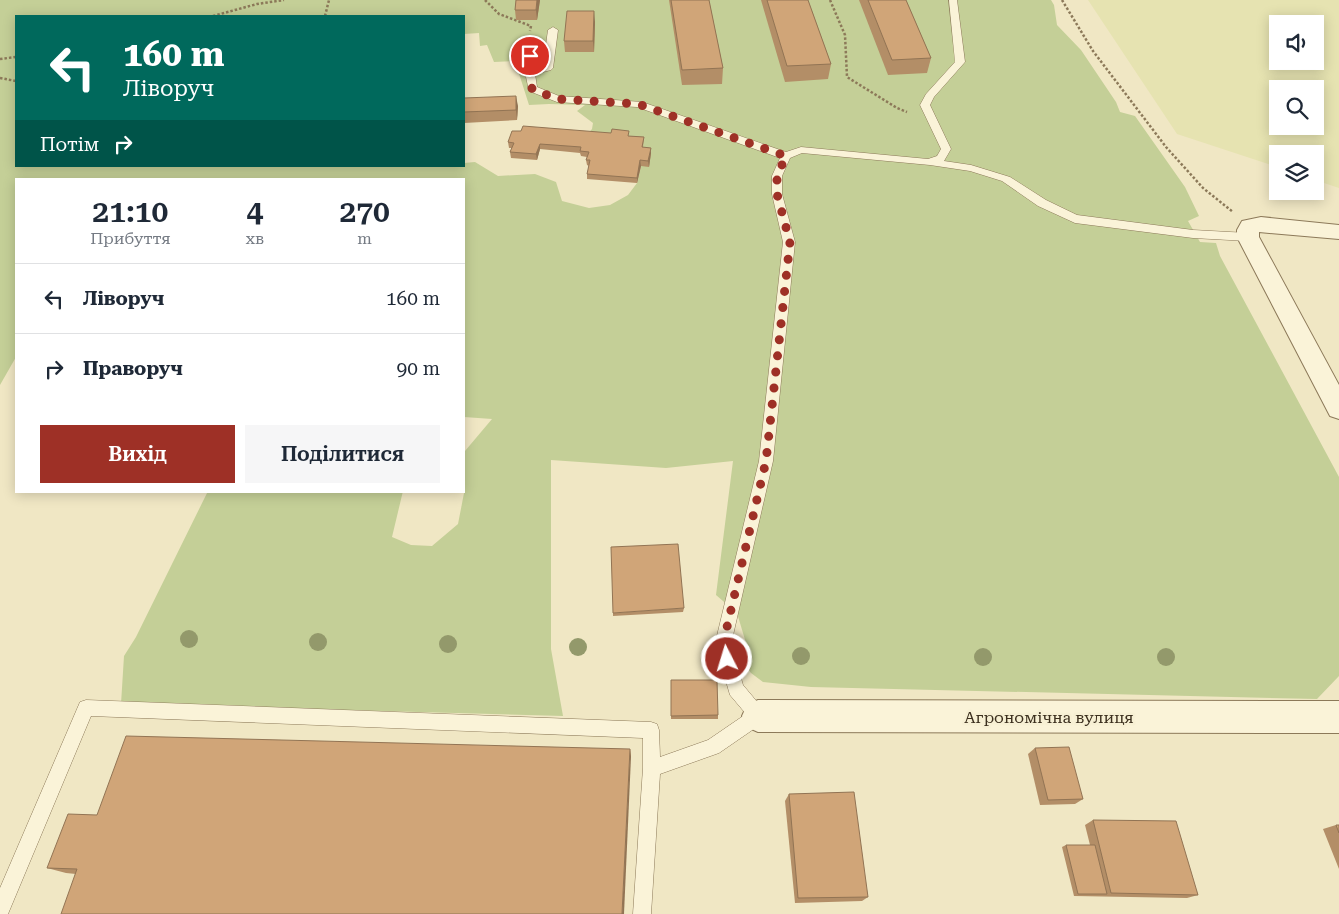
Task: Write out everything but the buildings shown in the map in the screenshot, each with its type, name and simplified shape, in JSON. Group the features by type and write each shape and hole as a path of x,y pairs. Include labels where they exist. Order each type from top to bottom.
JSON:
{"street":[{"path":"1339,232 1274,225 1249,231 1339,409"},
{"name":"Агрономічна вулиця","path":"758,716 1339,717"}],"lane":[{"path":"929,162 941,158 946,150 924,106 930,96 960,62 953,0"},
{"path":"553,30 548,68 530,72 532,89 557,99 638,104 786,156 800,150 929,162 971,168 1006,179 1042,203 1075,219 1193,234 1249,231"},
{"path":"652,768 713,748 758,716 736,689 723,644 766,461 790,242 777,194 777,176 786,156"},
{"path":"0,910 86,708 651,730 652,768 642,914"}],"path":[{"path":"217,15 257,4 284,0"},
{"path":"325,15 329,0"},
{"path":"485,0 487,4 506,19 530,26 530,72"},
{"path":"830,0 845,35 847,77 897,108 933,122"},
{"path":"1062,0 1093,51 1166,147 1203,188 1249,231"},
{"path":"0,59 15,57"},
{"path":"0,78 15,81"}],"shaded area":[{"path":"1088,0 1339,0 1339,188 1324,183 1324,145 1269,145 1269,164 1177,134"}],"green space":[{"path":"0,0 1051,0 1054,5 1057,25 1081,50 1116,102 1120,112 1135,116 1185,187 1199,216 1188,221 1200,242 1216,243 1220,256 1339,477 1339,676 1317,699 811,687 763,682 751,673 740,659 746,643 737,613 716,595 733,461 666,468 551,460 551,649 563,716 121,704 124,656 136,637 207,493 403,493 392,537 411,545 432,546 458,524 465,493 465,451 492,419 465,417 465,178 15,178 15,359 0,385"}],"route":[{"path":"530,56 532,89 557,99 638,104 786,156 777,176 777,194 790,242 766,461 723,644 727,659"}]}
